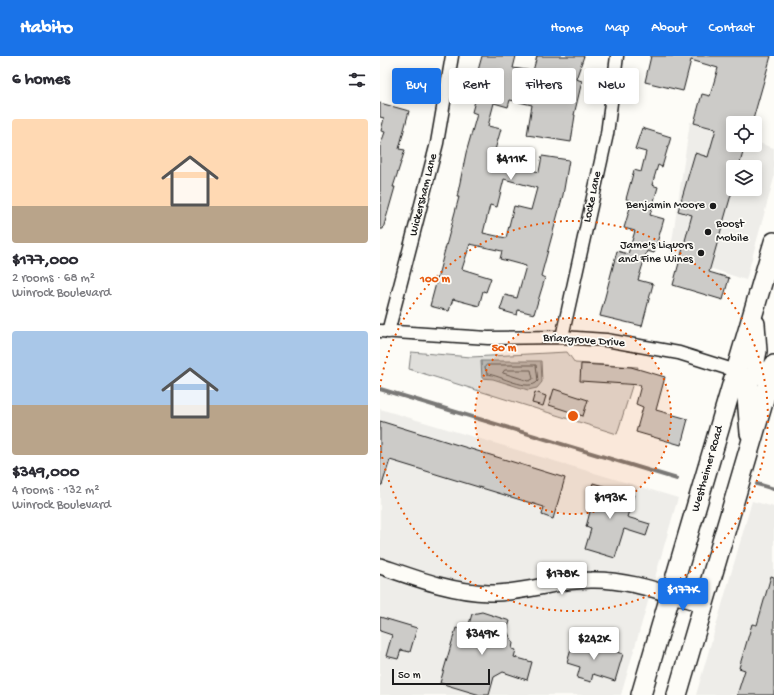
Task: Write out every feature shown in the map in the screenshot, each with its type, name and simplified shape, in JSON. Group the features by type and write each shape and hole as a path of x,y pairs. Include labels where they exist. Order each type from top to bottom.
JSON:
{"main road":[{"name":"Westheimer Road","path":"641,695 774,242"},
{"path":"677,695 751,442 773,375 757,372 755,367 757,351 754,310"},
{"path":"736,371 747,380 749,384 747,397 751,442"}],"street":[{"name":"Wickersham Lane","path":"384,331 437,143 452,56"},
{"name":"Locke Lane","path":"562,337 607,134 617,56"},
{"name":"Briargrove Drive","path":"384,331 488,338 562,337 606,340 660,349 736,371"},
{"path":"380,566 442,586 489,593 592,580 634,585 703,604"}],"shaded area":[{"path":"690,122 726,133 726,152 762,152 762,144 774,148 774,178 746,280 670,255"},
{"path":"411,352 471,357 567,352 575,363 638,367 617,434 409,369"},
{"path":"380,409 678,498 621,695 380,695"},
{"path":"752,501 774,507 774,695 696,695"}],"water":[{"path":"481,361 541,361 542,382 537,388 528,390 493,379 482,378"}],"building":[{"path":"482,56 516,56 512,68 512,100 510,100 508,107 498,104 504,104 504,68 479,68"},
{"path":"537,56 584,56 576,79 576,68 534,68"},
{"path":"651,56 771,56 754,116 726,116 726,152 743,152 741,160 726,160 726,196 731,196 709,272 729,278 723,300 673,285 692,215 678,211 695,153 708,157 716,129 694,123 702,94 710,96 718,68 691,60 683,91 645,82"},
{"path":"576,79 582,81 574,115 571,142 527,135 532,105 528,104 576,104"},
{"path":"380,103 409,111 399,149 405,150 393,187 395,187 383,229 380,229 380,146 385,132 381,131 384,118 380,117"},
{"path":"474,104 494,104 488,126 501,129 495,150 514,153 512,164 539,172 542,156 569,160 563,195 541,276 545,278 534,314 518,310 517,315 500,310 505,295 517,298 526,266 500,259 502,251 470,244 462,269 491,278 486,292 483,291 479,306 453,299 449,311 430,306 459,197 457,197 466,153 477,114 472,112","holes":["504,179 537,188 531,210 514,206 506,238 483,233 490,205 497,207"]},
{"path":"642,128 671,137 662,167 658,165 652,185 658,187 650,215 664,219 654,253 647,251 638,280 653,284 642,326 600,316 617,251 628,254 635,231 624,228 632,201 626,199 634,170 641,172 646,152 635,149"},
{"path":"581,364 631,367 665,377 656,410 688,419 681,445 636,432 643,407 636,404 641,385 580,381"},
{"path":"554,389 588,400 583,416 549,405"},
{"path":"535,392 546,396 543,406 532,403"},
{"path":"380,421 565,478 553,519 542,515 544,507 390,460 382,485 380,485"},
{"path":"593,483 634,495 627,517 650,524 646,536 624,529 615,558 585,549 591,529 586,527 592,504 587,503"},
{"path":"771,576 774,577 774,695 737,695 745,670 739,668 752,624 757,625"},
{"path":"482,612 510,621 507,631 513,643 512,649 516,650 514,657 532,662 527,680 503,672 494,677 489,695 480,695 440,683 456,628 467,631 472,614"},
{"path":"380,617 417,628 410,652 401,650 398,659 386,656 392,635 380,631"},
{"path":"574,639 623,654 615,681 593,674 591,682 577,678 580,667 567,663"}],"waterway":[{"path":"380,389 677,479"},
{"path":"757,484 774,489"}],"place":[{"name":"Benjamin Moore","path":"713,206"},
{"name":"Boost Mobile","path":"708,232"},
{"name":"Jame's Liquors and Fine Wines","path":"701,253"}]}
